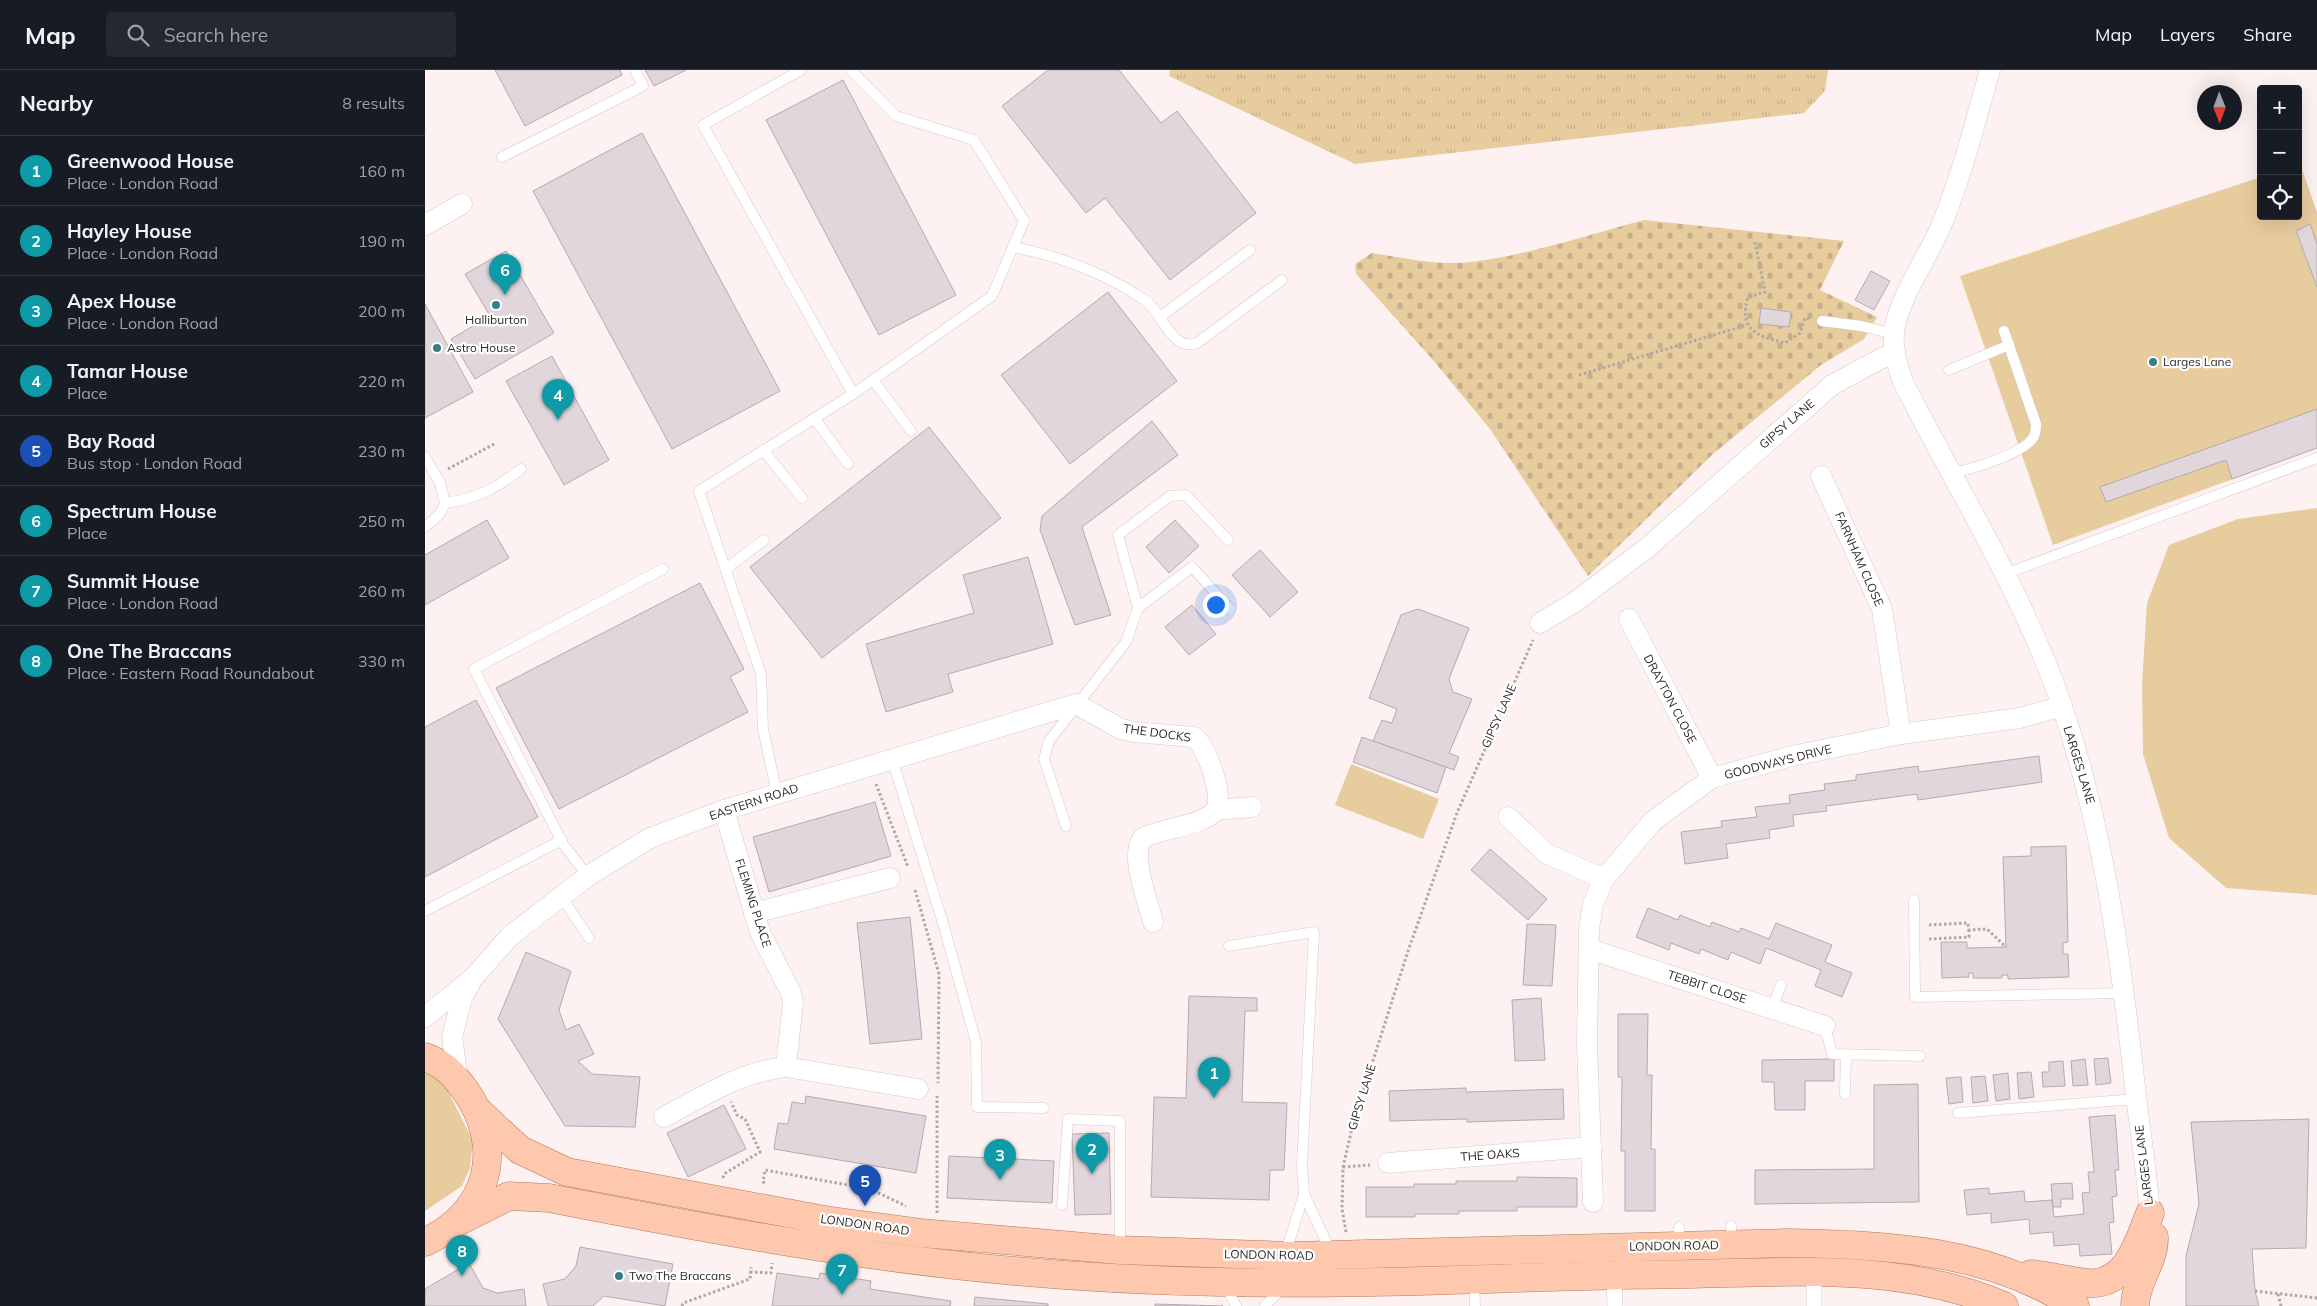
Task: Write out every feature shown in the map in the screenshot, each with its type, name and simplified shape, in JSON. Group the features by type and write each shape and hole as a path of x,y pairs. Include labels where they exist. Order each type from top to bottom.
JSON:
{"main road":[{"path":"425,1057 443,1064 458,1081 478,1111 485,1128 487,1146 485,1173 473,1204 459,1221 445,1233 425,1242"},
{"name":"LONDON ROAD","path":"478,1111 521,1150 567,1172 830,1221 921,1233 1120,1250 1282,1256 1340,1247 1732,1236 1788,1242 1908,1248 1939,1253 2026,1278 2075,1306"},
{"path":"459,1221 509,1196 526,1196 549,1198 687,1225 876,1255 1060,1274 1223,1282 1287,1282 1821,1271 1881,1275 1955,1288 2004,1306"},
{"path":"2005,1271 2090,1283 2107,1280 2119,1273 2130,1261 2149,1213"},
{"path":"2135,1306 2137,1287 2145,1272 2154,1245 2149,1213"}],"street":[{"path":"1895,344 1901,310 1941,225 1974,127 1990,70"},
{"path":"425,225 462,204"},
{"name":"LARGES LANE","path":"1895,344 1903,382 2005,574 2062,706 2092,807 2100,843 2124,993 2149,1213"},
{"name":"GIPSY LANE","path":"1540,623 1575,602 1647,548 1832,385 1882,358 1895,344"},
{"name":"FARNHAM CLOSE","path":"1821,476 1882,610 1901,734"},
{"name":"DRAYTON CLOSE","path":"1629,619 1712,778"},
{"name":"EASTERN ROAD","path":"425,1017 473,978 510,936 588,876 650,838 724,810 1076,704"},
{"name":"THE DOCKS","path":"1076,704 1121,729 1134,732 1194,737 1203,747 1212,772 1219,805 1216,810"},
{"name":"GOODWAYS DRIVE","path":"1589,949 1589,929 1593,904 1604,879 1653,821 1712,778 1792,756 1901,734 2020,718 2062,706"},
{"path":"1153,922 1138,865 1137,852 1141,842 1149,835 1165,829 1211,816 1216,810 1252,808"},
{"name":"FLEMING PLACE","path":"724,810 764,943 791,993 793,1002 786,1067"},
{"path":"1509,816 1547,854 1604,879"},
{"path":"754,913 890,878"},
{"path":"1589,949 1587,1045 1593,1202"},
{"name":"TEBBIT CLOSE","path":"1589,949 1825,1026"},
{"name":"EASTERN ROAD","path":"458,1081 451,1037 462,998 473,978"},
{"path":"664,1117 723,1086 769,1069 786,1067 928,1091"},
{"name":"THE OAKS","path":"1388,1163 1591,1147"},
{"path":"1614,1274 1615,1306"},
{"path":"1814,1285 1814,1306"}],"lane":[{"path":"502,157 643,86 635,70"},
{"path":"801,70 703,125 853,394"},
{"path":"777,794 763,729 761,674 699,491 853,394 992,296 1024,221 974,140 896,116 851,70"},
{"path":"1013,247 1033,251 1108,278 1146,301 1175,338 1182,344 1192,345 1281,280"},
{"path":"1160,317 1250,250"},
{"path":"1821,321 1861,326 1895,344"},
{"path":"1953,473 1983,466 2027,444 2034,437 2036,424 2004,331"},
{"path":"1949,370 2009,345"},
{"path":"873,380 911,431"},
{"path":"814,418 848,464"},
{"path":"763,450 802,498"},
{"path":"425,457 440,483 445,503 440,514 425,527"},
{"path":"2005,574 2317,458"},
{"path":"445,503 483,494 504,483 521,469"},
{"path":"1138,608 1118,535 1170,496 1179,494 1186,495 1228,540"},
{"path":"726,569 764,540"},
{"path":"1066,826 1044,759 1049,741 1126,642 1138,608 1192,567 1230,609"},
{"path":"588,876 562,840 474,669 663,569"},
{"path":"892,758 943,923 977,1042 977,1107 1044,1108"},
{"path":"425,911 562,840"},
{"path":"561,896 589,938"},
{"path":"1914,900 1915,997 2124,993"},
{"path":"1229,946 1314,932 1302,1166 1304,1194 1291,1239 1282,1256"},
{"path":"1772,1008 1781,984"},
{"path":"1825,1026 1832,1054 1919,1056"},
{"path":"1845,1094 1846,1054"},
{"path":"1958,1112 2136,1099"},
{"path":"1062,1205 1068,1119 1120,1121 1120,1250"},
{"path":"1304,1194 1340,1247"},
{"path":"1474,1279 1475,1306"},
{"path":"1223,1282 1236,1306"},
{"path":"1265,1306 1287,1282"}],"path":[{"path":"1755,242 1765,292 1748,297 1744,310 1747,325 1761,337 1785,342 1800,333 1805,318 1821,321"},
{"path":"1579,375 1747,325"},
{"path":"435,476 496,443"},
{"name":"GIPSY LANE","path":"1340,1247 1343,1167 1355,1120 1408,951 1457,813 1540,623"},
{"path":"873,778 910,873"},
{"path":"913,882 939,974 937,1084"},
{"path":"1914,926 1968,923 1969,930 1969,936 1914,940"},
{"path":"1969,930 1987,930 2005,947"},
{"path":"721,1182 724,1174 760,1152 745,1119 737,1115 723,1086"},
{"path":"928,1091 937,1221"},
{"path":"1343,1167 1388,1163"},
{"path":"763,1182 765,1170 870,1189 913,1210"},
{"path":"751,1272 771,1273 772,1262"},
{"path":"682,1306 750,1279 751,1267"},
{"path":"2255,1291 2317,1298"},
{"path":"2278,1294 2281,1306"}],"green space":[{"path":"1170,70 1828,70 1825,91 1804,113 1355,164 1169,76"},
{"name":"Larges Lane","path":"2302,170 2317,212 2317,448 2053,545 1960,276 2257,178 2257,220 2302,220"},
{"path":"1644,220 1844,241 1820,290 1877,317 1864,339 1821,365 1713,454 1588,576 1490,429 1433,360 1356,274 1355,264 1372,253 1446,263 1493,259 1536,250"},
{"path":"2317,508 2317,895 2226,888 2169,838 2143,754 2142,685 2147,603 2169,545 2238,519"},
{"path":"1351,764 1439,799 1423,839 1335,805"},
{"path":"425,1072 433,1075 446,1087 473,1141 470,1168 462,1186 425,1211"}],"building":[{"path":"495,70 620,70 622,75 525,126"},
{"path":"645,70 686,70 654,86"},
{"path":"1048,70 1119,70 1161,123 1177,111 1256,213 1170,280 1105,198 1086,213 1002,106"},
{"path":"843,80 956,295 879,335 766,120"},
{"path":"642,133 780,391 672,449 533,191"},
{"path":"2310,224 2317,244 2317,287 2296,231"},
{"path":"506,251 554,333 475,379 451,339 490,316 465,274"},
{"path":"1871,271 1890,281 1874,310 1855,300"},
{"path":"1108,292 1177,381 1070,464 1001,375"},
{"name":"Astro House","path":"425,304 473,392 425,418"},
{"path":"1761,308 1791,312 1789,327 1759,324"},
{"path":"552,356 609,460 564,485 506,381"},
{"path":"2317,409 2317,448 2232,479 2226,460 2106,502 2100,487"},
{"path":"1152,421 1178,455 1082,527 1111,615 1075,625 1040,530 1042,516"},
{"path":"929,427 1001,518 822,658 750,567"},
{"path":"487,520 509,558 425,605 425,555"},
{"path":"1175,520 1199,546 1169,573 1146,547"},
{"path":"1260,550 1298,592 1270,617 1232,575"},
{"path":"1028,557 1053,644 948,674 953,692 886,712 866,644 974,613 963,575"},
{"path":"700,583 744,669 730,677 748,712 559,809 496,688"},
{"path":"1192,605 1216,634 1189,655 1165,627"},
{"path":"1418,609 1469,628 1449,679 1453,692 1472,699 1449,753 1459,757 1454,770 1373,741 1382,720 1392,723 1397,709 1369,698 1401,615"},
{"path":"476,700 538,817 425,877 425,727"},
{"path":"1362,737 1446,767 1437,793 1353,762"},
{"path":"2039,756 2042,782 1918,800 1917,794 1826,806 1827,811 1793,815 1794,826 1769,830 1770,838 1726,844 1728,858 1685,864 1681,832 1722,827 1721,821 1757,817 1755,807 1790,803 1789,795 1825,790 1824,784 1856,780 1856,775 1918,766 1919,772"},
{"path":"875,802 891,856 769,892 753,837"},
{"path":"2066,846 2068,942 2063,943 2063,954 2068,954 2069,977 2008,979 2008,975 2002,975 2002,978 1973,978 1973,973 1969,973 1969,977 1942,978 1941,942 1967,942 1967,948 2006,947 2003,857 2031,856 2031,847"},
{"path":"1490,849 1547,899 1528,920 1471,870"},
{"path":"1648,908 1678,920 1680,915 1710,927 1712,922 1739,932 1741,928 1769,939 1776,923 1832,945 1825,962 1852,973 1842,997 1815,986 1821,970 1766,948 1760,964 1731,952 1728,960 1701,949 1699,954 1671,943 1669,950 1636,937"},
{"path":"910,917 922,1039 870,1044 857,923"},
{"path":"1527,924 1556,925 1552,986 1523,985"},
{"path":"526,952 571,971 559,1010 566,1030 579,1024 594,1054 578,1061 592,1074 640,1077 635,1127 565,1126 498,1019"},
{"path":"1189,996 1257,998 1257,1011 1245,1011 1242,1102 1287,1103 1284,1170 1270,1170 1269,1200 1151,1197 1154,1097 1186,1098"},
{"path":"1541,998 1545,1060 1515,1061 1512,1000"},
{"path":"1618,1014 1648,1014 1647,1075 1652,1075 1651,1149 1655,1149 1655,1211 1625,1211 1625,1151 1621,1151 1622,1077 1618,1077"},
{"path":"2108,1058 2111,1083 2096,1085 2094,1059"},
{"path":"1834,1059 1834,1081 1805,1081 1805,1110 1775,1110 1774,1082 1762,1082 1762,1060"},
{"path":"2085,1059 2088,1085 2073,1086 2071,1061"},
{"path":"2063,1061 2065,1086 2043,1087 2042,1072 2049,1072 2049,1062"},
{"path":"2031,1072 2034,1097 2019,1099 2017,1073"},
{"path":"2008,1073 2010,1099 1996,1101 1993,1075"},
{"path":"1985,1076 1988,1101 1973,1103 1971,1077"},
{"path":"1961,1077 1963,1102 1949,1104 1946,1078"},
{"path":"1918,1084 1919,1202 1755,1204 1755,1170 1874,1169 1874,1085"},
{"path":"1466,1088 1466,1092 1563,1089 1564,1119 1467,1122 1467,1119 1390,1121 1389,1091"},
{"path":"806,1096 926,1116 916,1173 774,1149 778,1123 788,1124 792,1102 805,1104"},
{"path":"724,1105 746,1149 688,1177 667,1133"},
{"path":"2115,1115 2119,1170 2115,1170 2117,1196 2112,1197 2114,1222 2109,1223 2112,1254 2080,1256 2079,1244 2054,1246 2053,1232 2030,1234 2029,1219 1991,1223 1991,1213 1967,1215 1964,1190 1989,1188 1989,1194 2024,1191 2025,1202 2052,1200 2054,1217 2084,1214 2082,1193 2090,1192 2088,1172 2094,1172 2089,1117"},
{"path":"2309,1119 2306,1248 2252,1249 2255,1291 2259,1306 2186,1306 2186,1256 2199,1204 2191,1122"},
{"path":"1109,1133 1111,1214 1075,1215 1072,1134"},
{"path":"949,1156 1054,1161 1052,1203 947,1198"},
{"path":"1517,1177 1577,1178 1577,1207 1517,1207 1517,1211 1459,1211 1459,1214 1415,1214 1415,1217 1366,1217 1366,1187 1414,1187 1414,1184 1456,1184 1456,1181 1517,1181"},
{"path":"2072,1183 2073,1199 2061,1199 2061,1207 2053,1207 2051,1184"},
{"name":"Two The Braccans","path":"580,1247 673,1264 665,1306 604,1296 593,1306 548,1306 543,1284 565,1279 576,1266"},
{"path":"469,1263 483,1288 497,1293 524,1289 526,1306 425,1306 425,1289"},
{"path":"777,1273 819,1279 820,1273 871,1281 870,1289 951,1301 950,1306 772,1306"},
{"path":"975,1297 1048,1304 1048,1306 974,1306"},
{"path":"1155,1304 1223,1306 1155,1306"}],"place":[{"name":"Spectrum House","path":"505,295"},
{"name":"Halliburton","path":"496,305"},
{"name":"Astro House","path":"437,348"},
{"name":"Larges Lane","path":"2153,362"},
{"name":"Tamar House","path":"558,420"},
{"name":"Greenwood House","path":"1214,1098"},
{"name":"Hayley House","path":"1092,1174"},
{"name":"Apex House","path":"1000,1180"},
{"name":"Bay Road","path":"865,1206"},
{"name":"One The Braccans","path":"462,1276"},
{"name":"Two The Braccans","path":"619,1276"},
{"name":"Summit House","path":"842,1295"}]}
